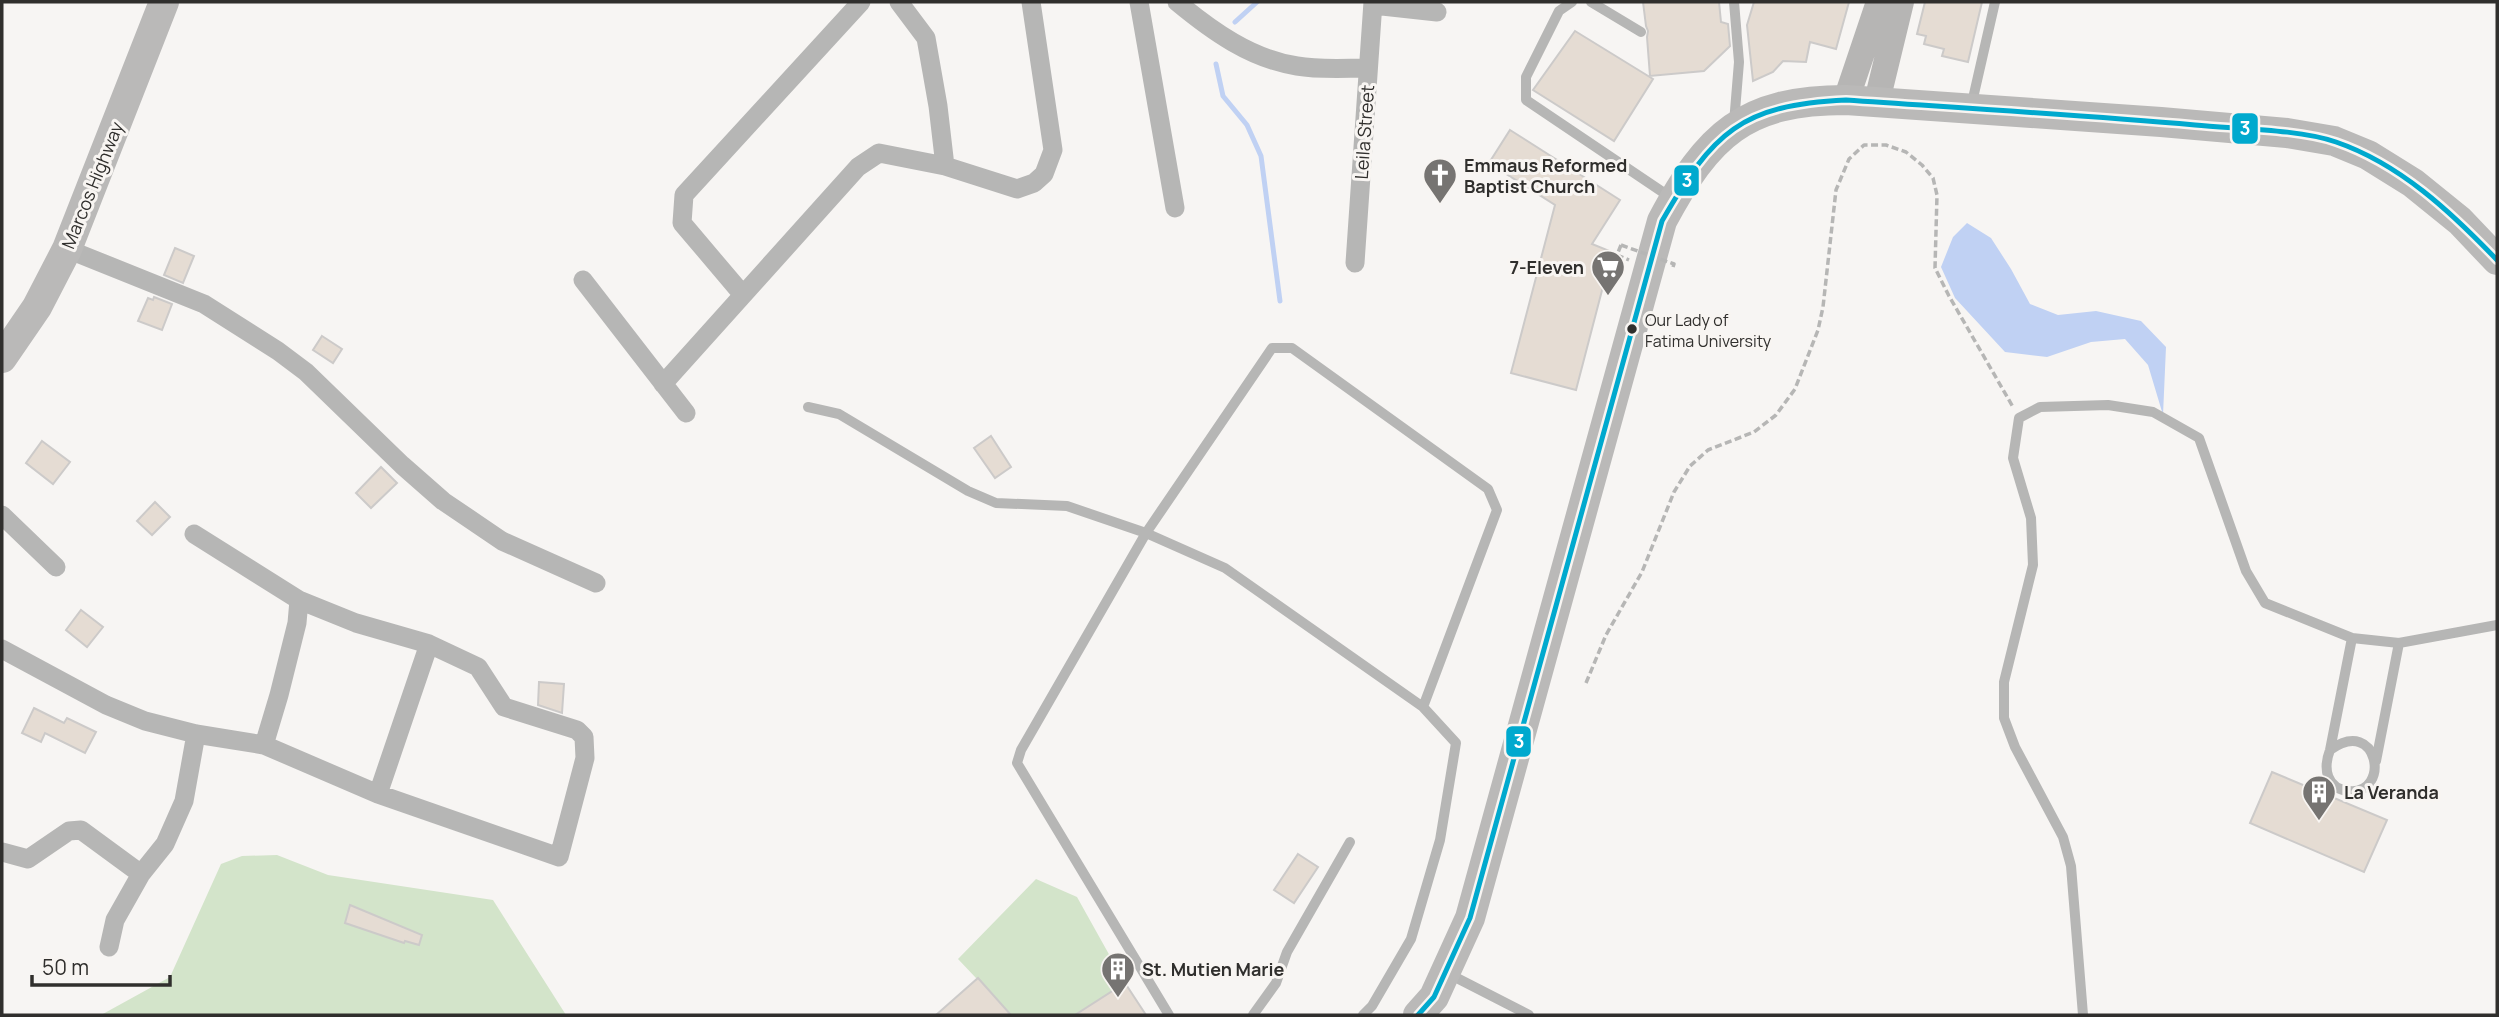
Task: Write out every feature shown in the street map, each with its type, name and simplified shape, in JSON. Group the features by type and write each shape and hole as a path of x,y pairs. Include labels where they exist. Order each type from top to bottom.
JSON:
{"main road":[{"name":"Marcos Highway","path":"2,358 37,307 67,248 164,2"},
{"path":"1418,1015 1434,997 1470,918 1662,220 1673,199 1706,152 1734,126 1755,114 1783,105 1817,100 1846,100 2188,124 2334,141 2388,166 2437,200 2497,260"}],"street":[{"path":"743,295 682,223 684,195 861,2"},
{"path":"899,2 926,38 939,106 946,166"},
{"path":"663,384 858,167 879,153 946,166 1017,189 1034,183 1044,174 1054,150 1031,2"},
{"path":"1139,2 1175,208"},
{"path":"1177,2 1206,26 1253,54 1297,66 1368,68"},
{"path":"1846,100 1879,2"},
{"path":"1877,101 1901,2"},
{"path":"1373,3 1437,12"},
{"name":"Leila Street","path":"1355,263 1373,3"},
{"path":"67,248 204,304 306,372 401,465 443,501 502,541 596,583"},
{"path":"583,280 686,414"},
{"path":"2,515 55,567"},
{"path":"2,649 106,705 145,721 196,734 264,745 378,794 559,858 585,758 584,737 577,730 505,707 478,667 429,644 356,623 299,600 194,534"},
{"path":"264,745 297,623 299,600"},
{"path":"378,794 429,644"},
{"path":"109,947 115,920 141,874 165,844 184,801 196,734"},
{"path":"2,852 28,859 69,831 81,830 141,874"}],"lane":[{"path":"1572,2 1559,11 1526,77 1526,100 1673,199"},
{"path":"1591,2 1641,32"},
{"path":"1734,2 1740,62 1734,126"},
{"path":"1971,107 1995,2"},
{"path":"1169,1015 1017,763 1021,750 1146,533 1272,348 1292,348 1488,489 1497,510 1423,707"},
{"path":"2083,1015 2071,866 2063,837 2015,747 2004,718 2004,682 2033,565 2031,518 2013,458 2019,418 2040,407 2108,405 2152,412 2199,439 2246,571 2266,603 2352,638 2399,643 2497,625"},
{"path":"808,407 839,414 968,491 996,503 1067,506 1146,533 1225,568 1423,707 1456,743 1440,840 1411,939 1372,1006 1363,1015"},
{"path":"2352,638 2325,764 2328,778 2338,789 2352,792 2366,787 2375,776 2399,643"},
{"path":"2330,750 2342,742 2356,741 2369,748 2376,761"},
{"path":"1253,1015 1276,983 1287,952 1350,842"},
{"path":"1446,972 1529,1015"}],"path":[{"path":"1586,683 1606,635 1642,572 1674,492 1690,466 1708,450 1754,432 1776,415 1795,389 1818,330 1823,307 1836,190 1849,159 1864,145 1886,145 1906,152 1933,178 1937,195 1936,268 1949,296 2019,418"},
{"path":"1621,245 1674,264 1673,267"}],"green space":[{"path":"277,855 328,875 493,900 566,1015 101,1015 170,977 221,864 242,856"},
{"path":"1036,879 1077,897 1125,983 1075,1015 1011,1015 958,959"}],"water":[{"path":"1967,223 1991,238 2030,304 2058,315 2096,311 2141,321 2166,347 2163,415 2148,365 2125,339 2091,342 2047,357 2005,352 1955,298 1941,267 1953,237"}],"building":[{"path":"1643,2 1719,2 1721,22 1728,24 1730,46 1704,71 1650,76 1648,31"},
{"path":"1754,2 1849,2 1836,49 1810,42 1806,62 1783,61 1773,72 1753,81 1747,25"},
{"path":"1925,2 1982,2 1968,62 1942,56 1944,49 1924,44 1926,36 1917,34"},
{"path":"1575,31 1653,79 1614,141 1533,90"},
{"path":"1510,130 1620,200 1592,244 1612,252 1576,390 1511,373 1555,205 1489,163"},
{"path":"175,248 194,256 183,283 164,275"},
{"path":"154,297 172,304 162,330 138,321 148,298 153,300"},
{"path":"322,336 342,349 333,363 313,350"},
{"path":"991,436 1011,467 995,478 974,448"},
{"path":"42,441 70,462 53,484 26,463"},
{"path":"381,467 397,483 371,508 356,493"},
{"path":"155,502 170,517 152,535 137,521"},
{"path":"81,610 103,627 87,647 66,630"},
{"path":"539,682 564,684 562,713 538,705"},
{"path":"34,708 64,723 67,718 96,732 85,753 45,733 41,742 22,733"},
{"name":"La Veranda","path":"2272,772 2387,820 2364,872 2250,823"},
{"path":"1298,854 1318,867 1294,903 1274,890"},
{"path":"350,905 422,935 419,945 405,941 404,943 345,923"},
{"path":"978,978 1011,1015 936,1015"},
{"name":"St. Mutien Marie","path":"1125,983 1146,1015 1075,1015"}],"waterway":[{"path":"1235,22 1257,2"},
{"path":"1216,64 1223,96 1247,125 1261,156 1280,301"}],"transit line":[{"name":"3","path":"1418,1015 1434,997 1470,918 1662,221 1698,165 1715,145 1734,129 1755,117 1780,108 1846,100 2304,134 2359,151 2403,176 2443,207 2497,260"}],"place":[{"name":"Emmaus Reformed Baptist Church","path":"1440,205"},
{"name":"7-Eleven","path":"1608,297"},
{"name":"Our Lady of Fatima University","path":"1632,329"},
{"name":"La Veranda","path":"2319,822"},
{"name":"St. Mutien Marie","path":"1118,999"}]}
